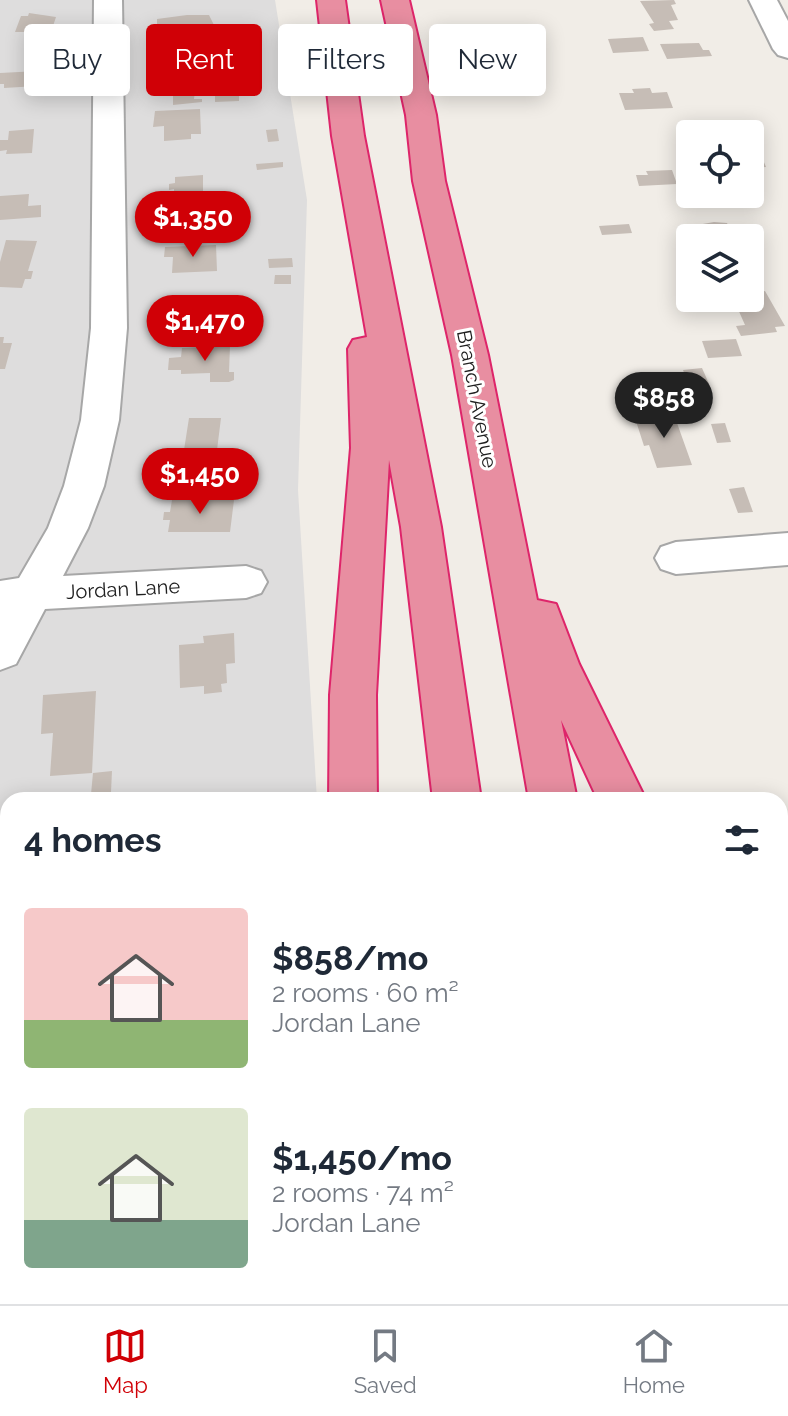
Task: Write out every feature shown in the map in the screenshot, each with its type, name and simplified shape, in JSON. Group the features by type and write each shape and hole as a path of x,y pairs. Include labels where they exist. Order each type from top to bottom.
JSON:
{"highway":[{"path":"331,0 348,136 421,527 456,792"},
{"name":"Branch Avenue","path":"395,0 421,115 429,181 470,355 552,792"},
{"path":"353,792 353,695 370,448 359,195"},
{"path":"485,437 557,664 618,792"}],"street":[{"path":"0,652 15,595 68,528 84,486 100,420 109,328 108,0"},
{"path":"763,0 788,49"},
{"path":"676,558 788,549"},
{"name":"Jordan Lane","path":"15,595 246,582"}],"shaded area":[{"path":"0,0 275,0 279,24 278,96 290,96 307,200 298,490 317,792 0,792"}],"building":[{"path":"674,0 676,4 671,5 678,20 669,21 674,29 654,31 649,24 654,23 640,1"},
{"path":"29,13 56,17 54,24 24,24 24,32 15,32 21,16 28,16"},
{"path":"209,15 214,24 157,24 157,19"},
{"path":"643,37 649,51 613,53 608,39"},
{"path":"699,43 712,56 667,59 660,44"},
{"path":"24,72 24,87 4,88 4,84 0,84 0,73"},
{"path":"650,88 652,93 667,92 673,108 625,110 619,93"},
{"path":"173,96 202,99 202,102 173,105"},
{"path":"215,96 239,96 239,101 215,102"},
{"path":"200,109 201,134 191,134 191,139 164,141 164,126 153,127 155,111"},
{"path":"34,129 32,153 6,154 7,150 0,151 0,140 8,140 9,131"},
{"path":"277,129 279,141 268,142 266,130"},
{"path":"283,162 283,167 257,170 256,164"},
{"path":"672,170 676,184 639,186 636,175 648,175 646,171"},
{"path":"203,175 203,195 174,196 174,189 169,190 169,184 175,183 175,177"},
{"path":"29,194 28,206 41,205 41,217 0,220 0,196"},
{"path":"629,224 632,233 602,235 599,226"},
{"path":"6,240 37,241 28,271 33,271 31,279 25,279 22,288 0,287 0,262"},
{"path":"216,245 217,271 172,273 173,257 164,257 165,247"},
{"path":"292,258 293,267 269,268 268,259"},
{"path":"275,275 291,275 291,284 274,284"},
{"path":"764,291 785,326 775,327 777,332 741,336 736,326 745,325 739,312 764,312"},
{"path":"216,300 216,307 208,308 208,324 177,325 178,317 173,317 178,302"},
{"path":"0,337 4,337 3,343 12,343 5,369 0,369"},
{"path":"736,339 742,356 708,358 702,341"},
{"path":"230,346 229,372 234,372 234,380 229,382 210,382 210,373 181,374 181,370 168,370 169,358 181,357 182,348"},
{"path":"702,368 710,386 690,388 683,370"},
{"path":"657,414 680,415 683,423 677,423 692,465 657,468 649,445 644,446 635,418"},
{"path":"189,418 221,418 217,450 207,450 206,455 193,455 193,450 184,450"},
{"path":"725,423 731,442 717,443 711,424"},
{"path":"744,487 753,512 738,513 729,489"},
{"path":"172,500 234,500 230,532 168,532 170,520 163,520 164,512 170,512"},
{"path":"234,633 235,663 226,664 227,683 221,684 222,692 204,694 204,686 180,688 179,645 204,643 203,636"},
{"path":"96,691 92,773 50,776 53,733 41,734 43,695"},
{"path":"112,771 111,792 91,792 93,773"}]}
